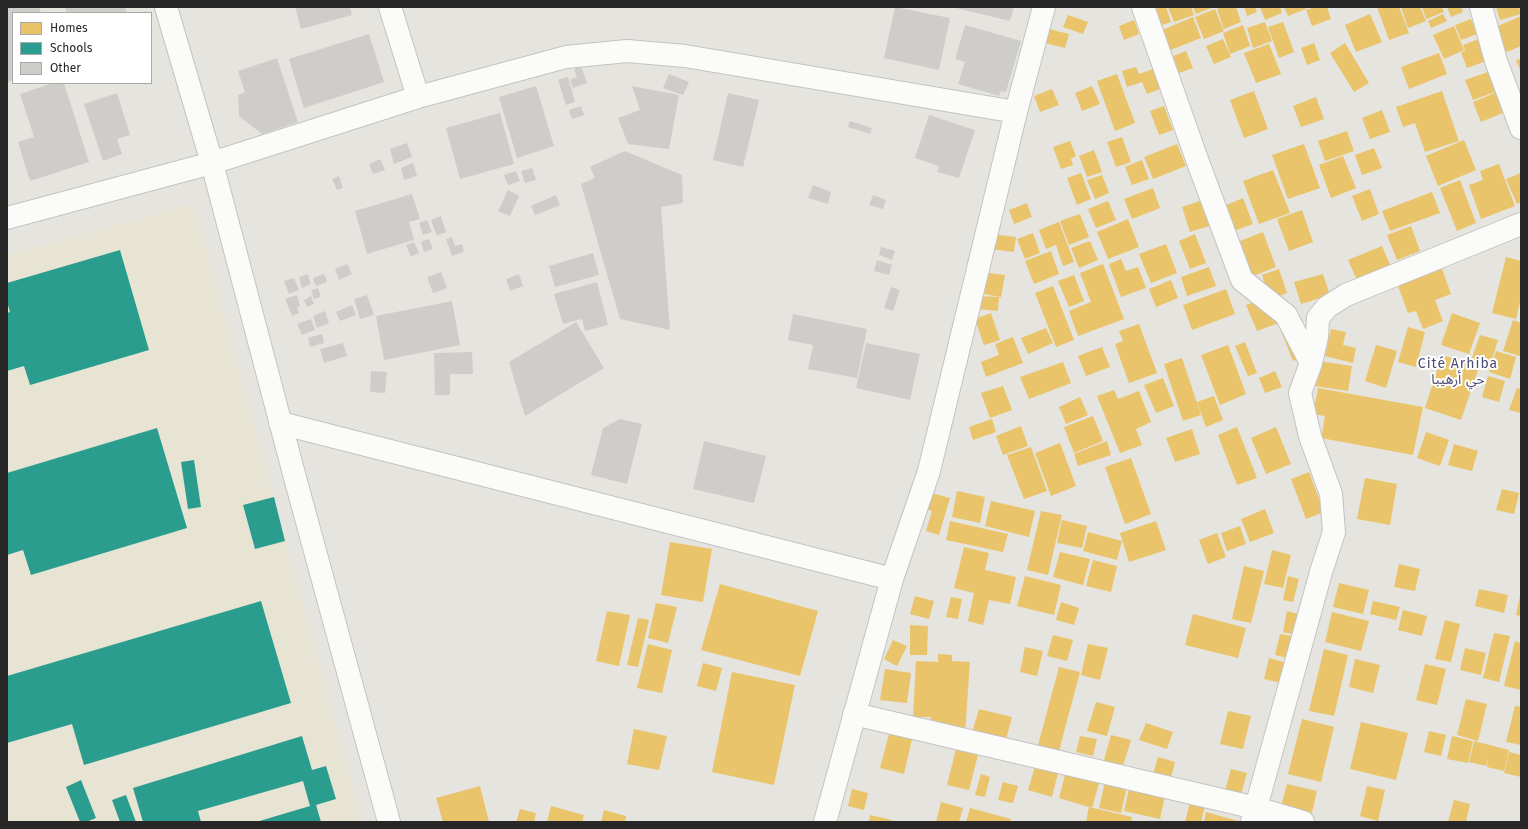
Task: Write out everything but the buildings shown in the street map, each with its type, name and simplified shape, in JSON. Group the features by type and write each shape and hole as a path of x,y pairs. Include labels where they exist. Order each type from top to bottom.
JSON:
{"street":[{"path":"166,7 212,163 280,423 389,822"},
{"path":"390,7 418,97"},
{"path":"825,822 892,579 929,471 1016,112 1044,7"},
{"path":"1143,7 1198,165 1242,280 1286,315 1311,363"},
{"path":"1481,7 1496,61 1521,128"},
{"path":"7,218 212,163 418,97 566,57 627,52 684,56 1016,112"},
{"path":"1254,815 1334,532 1330,494 1310,436 1300,393 1311,363 1317,337 1318,318 1327,307 1346,295 1521,224"},
{"path":"280,423 892,579"},
{"path":"854,714 1254,815 1303,822"}],"shaded area":[{"path":"193,204 362,822 7,822 7,255"}],"district":[{"name":"Cité Arhiba حي أرهيبا","path":"1458,372"}]}
